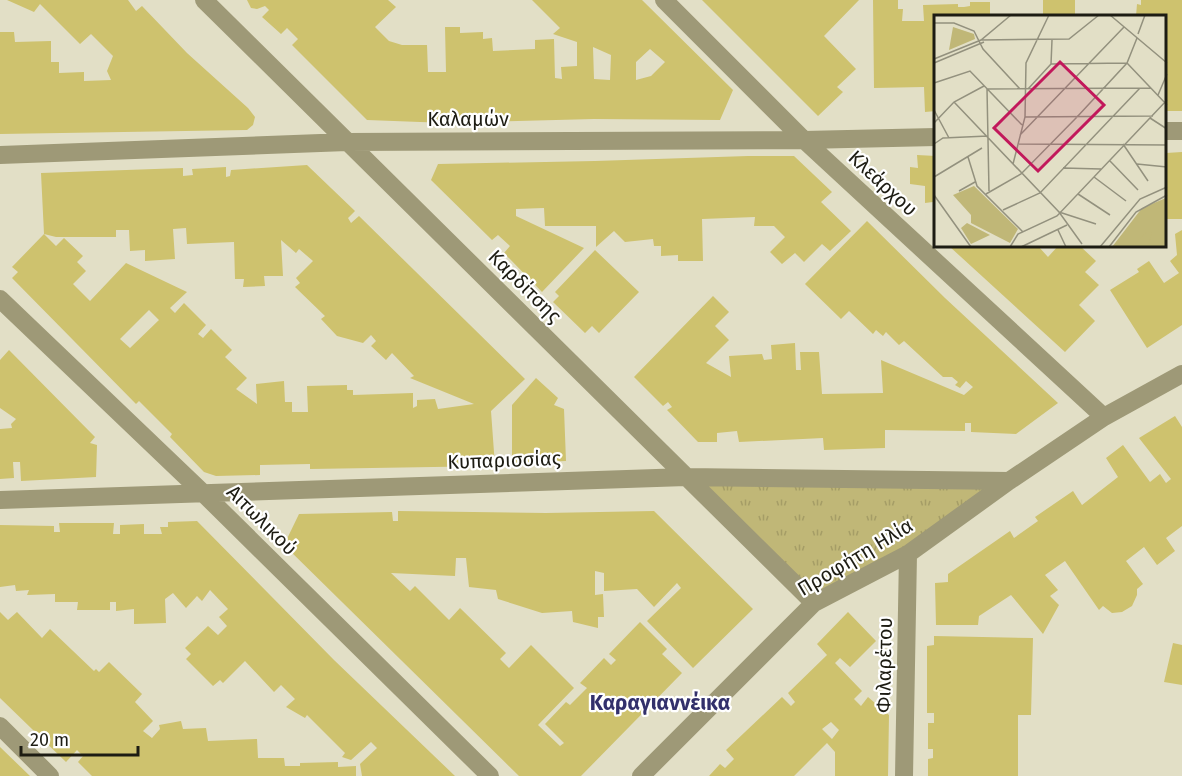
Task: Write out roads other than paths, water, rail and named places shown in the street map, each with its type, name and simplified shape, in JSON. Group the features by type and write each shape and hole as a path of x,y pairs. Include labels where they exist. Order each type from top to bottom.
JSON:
{"street":[{"name":"Καρδίτσης","path":"204,0 814,603"},
{"name":"Κλεάρχου","path":"664,0 804,140 1104,417"},
{"name":"Καλαμών","path":"0,155 346,142 804,140 934,137"},
{"name":"Αιτωλικού","path":"0,299 202,492 490,776"},
{"name":"Προφήτη Ηλία","path":"641,776 814,603 908,554 1009,481 1104,417 1182,374"},
{"name":"Κυπαρισσίας","path":"0,500 686,477 1009,481"},
{"name":"Φιλαρέτου","path":"904,776 908,554"},
{"path":"0,726 50,776"}],"district":[{"name":"Καραγιαννέικα","path":"660,703"}]}
